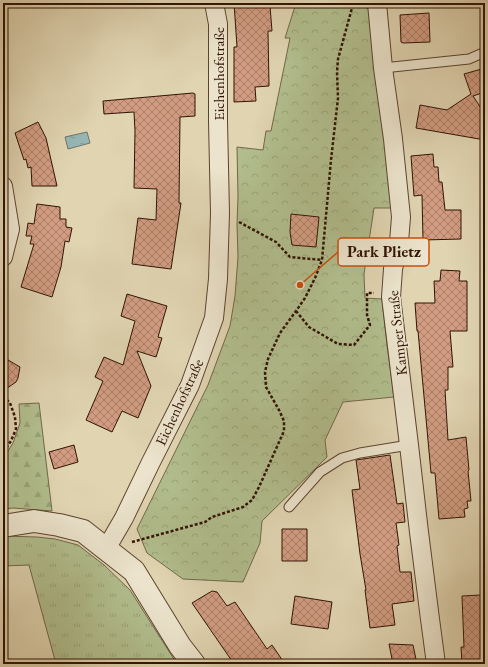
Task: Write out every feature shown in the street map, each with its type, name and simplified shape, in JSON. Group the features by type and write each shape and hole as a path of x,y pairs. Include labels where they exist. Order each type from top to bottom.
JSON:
{"street":[{"name":"Eichenhofstraße","path":"106,549 124,518 190,385 214,318 218,279 220,213 218,24 214,3"},
{"name":"Kamper Straße","path":"376,4 401,217 399,242 393,269 391,297 418,532 436,664"},
{"path":"3,186 10,229 3,258"},
{"path":"3,526 34,522 59,525 83,531 134,571 180,646 194,664"}],"lane":[{"path":"383,68 469,58 485,52"},
{"path":"289,507 320,472 342,458 360,453 409,445"}],"path":[{"path":"106,549 205,522 212,517 243,507 252,500 259,487 284,431 284,422 266,387 265,372 268,359 280,332 305,298 322,260 338,98 338,59 352,8 356,4 376,4"},
{"path":"239,223 276,242 290,258 322,260"},
{"path":"296,311 309,327 338,344 354,345 370,325 367,316 367,293 391,292"},
{"path":"3,396 10,403 15,417 16,429 3,452"}],"green space":[{"path":"296,3 357,3 372,11 393,208 374,208 364,274 365,298 382,299 394,397 343,402 325,440 327,457 262,521 260,543 243,582 183,579 147,553 137,529 208,385 230,326 235,296 238,257 237,147 263,150 266,131 271,131 290,38 285,38"},
{"path":"39,403 52,511 13,508 3,509 3,459 13,443 20,423 19,404"},
{"path":"3,536 55,539 78,545 104,565 130,590 177,664 56,664 29,565 3,566"}],"water":[{"path":"87,132 90,143 68,149 65,137"}],"building":[{"path":"234,3 260,3 260,5 270,6 272,31 268,31 269,86 255,87 256,101 234,102 234,47 237,47"},
{"path":"429,13 430,42 401,42 400,15"},
{"path":"485,68 485,92 473,96 485,114 485,140 416,128 420,105 447,110 471,94 464,74"},
{"path":"195,94 195,116 180,117 179,203 181,203 171,269 132,264 138,218 156,220 157,189 134,188 134,112 104,114 103,101"},
{"path":"38,122 46,138 57,186 32,186 31,167 28,168 26,159 24,160 15,133"},
{"path":"433,154 434,167 438,167 439,182 442,182 445,210 461,210 461,239 423,240 422,195 414,196 411,156"},
{"path":"37,204 60,207 60,219 66,219 66,227 72,228 69,242 65,241 61,267 52,297 21,287 34,244 30,244 32,236 26,236 28,223 34,224"},
{"path":"291,214 319,217 316,247 292,245 290,232"},
{"path":"441,270 460,271 459,281 467,281 467,331 450,331 453,367 448,367 448,390 445,390 448,440 466,437 471,501 467,501 468,508 464,509 465,517 439,519 435,473 431,473 415,303 435,303 434,281 440,281"},
{"path":"127,294 167,306 158,337 162,338 156,357 137,351 151,386 138,418 122,411 112,432 86,420 103,381 95,377 104,357 123,365 135,321 121,316"},
{"path":"3,357 20,367 16,382 3,391"},
{"path":"74,445 78,462 54,469 49,452"},
{"path":"390,455 397,504 403,503 405,522 396,523 399,545 397,546 400,572 411,572 414,601 392,604 395,625 370,628 352,490 360,489 356,460"},
{"path":"282,529 307,529 307,561 282,561"},
{"path":"212,591 217,592 227,606 235,602 267,649 272,645 285,664 234,664 192,603"},
{"path":"481,595 480,597 485,596 485,664 462,664 461,647 464,647 462,596"},
{"path":"295,596 332,602 328,629 291,624"},
{"path":"389,644 413,645 417,664 393,664"}],"place":[{"name":"Park Plietz","path":"300,285"}]}
